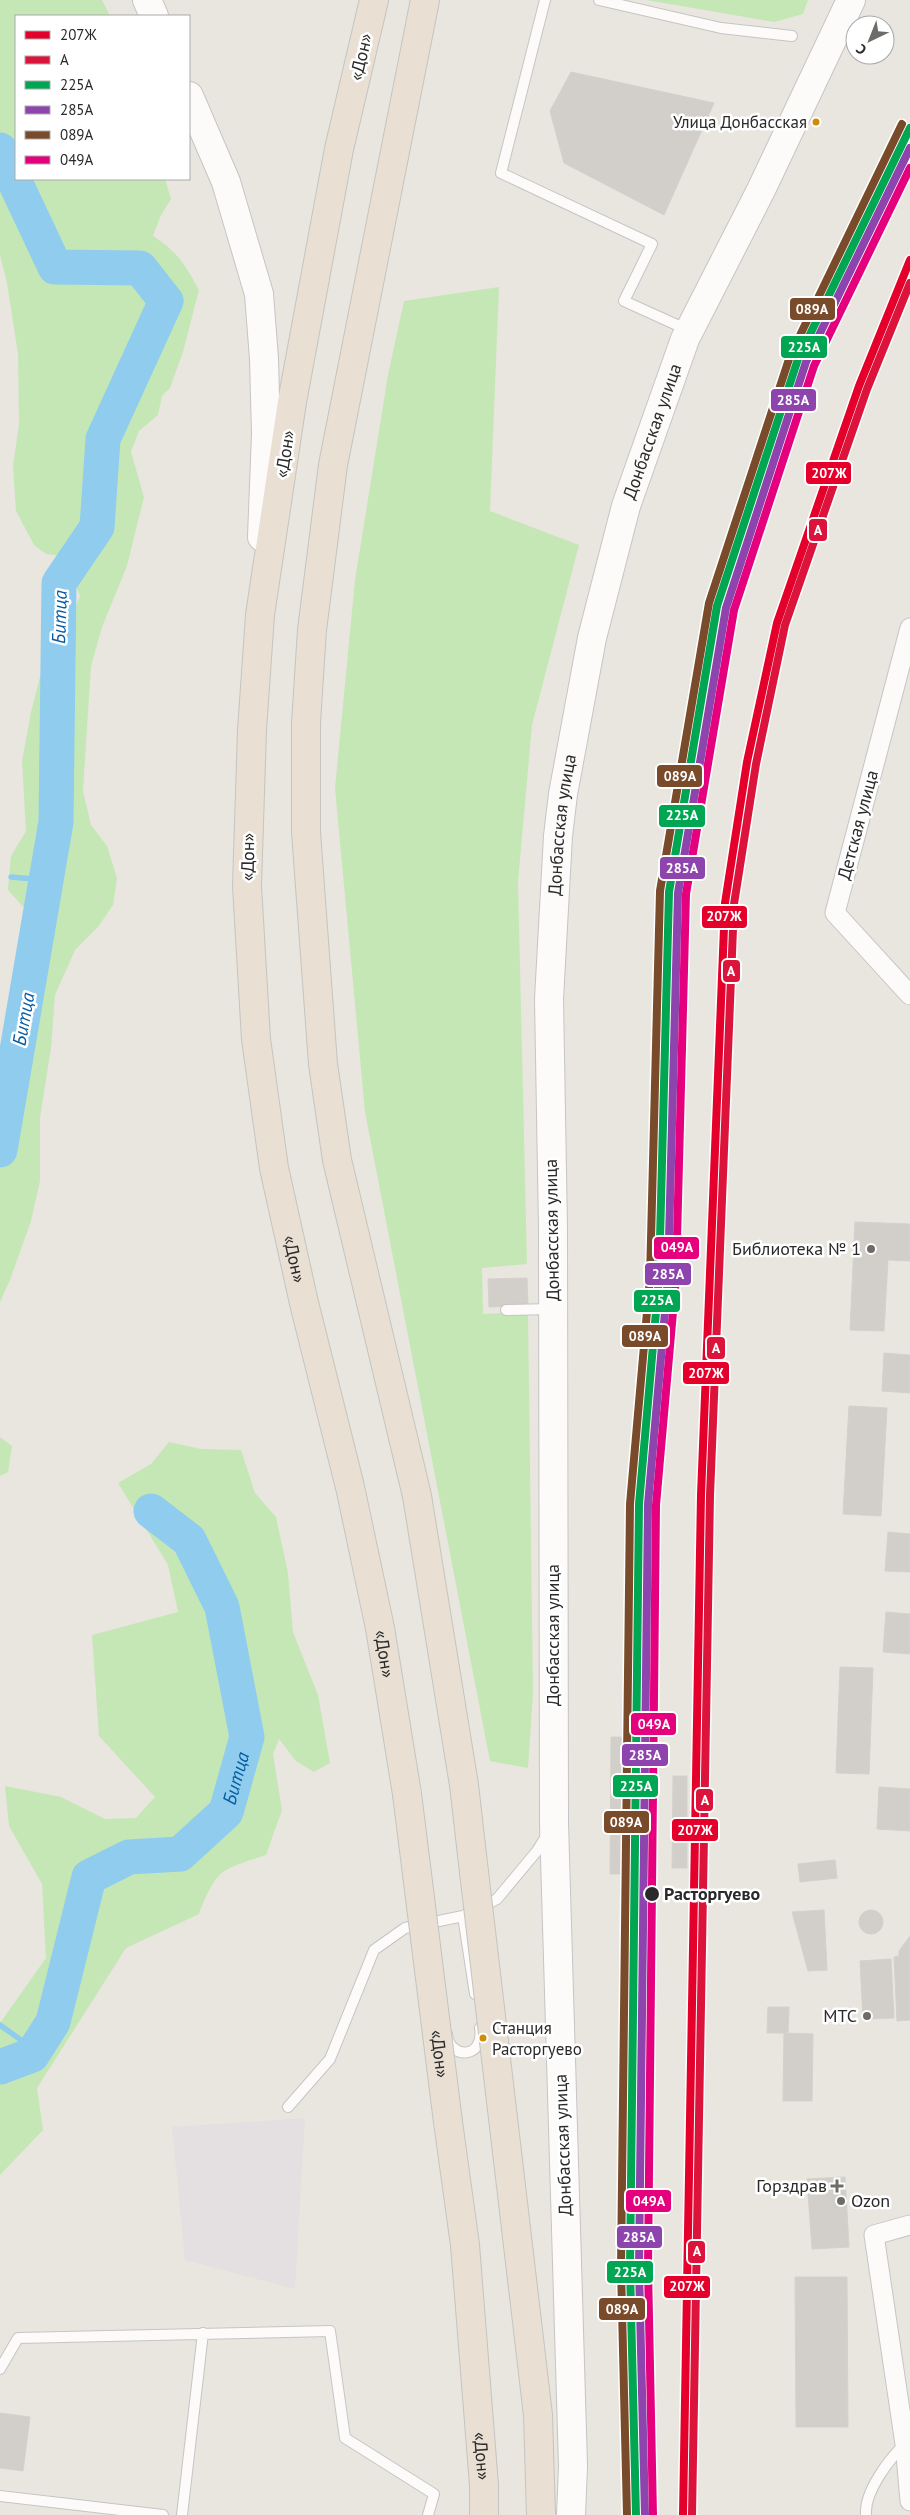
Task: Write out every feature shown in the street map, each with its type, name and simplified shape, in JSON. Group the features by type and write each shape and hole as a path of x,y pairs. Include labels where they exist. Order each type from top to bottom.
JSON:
{"highway":[{"name":"«Дон»","path":"374,0 337,159 292,402 260,615 252,730 247,886 256,1039 274,1168 304,1303 350,1487 380,1628 407,1794 464,2245 484,2485 484,2515"},
{"path":"425,0 333,465 312,630 306,723 306,832 321,1045 337,1160 417,1496 464,1785 538,2415 541,2515"}],"street":[{"path":"147,0 154,15"},
{"name":"Донбасская улица","path":"571,2515 573,2466 554,1824 553,1309 549,999 558,836 563,794 592,638 626,506 689,330 761,190 850,0"},
{"path":"190,98 226,182 259,294 264,359 266,434 260,615"},
{"name":"Детская улица","path":"910,628 835,913 910,995"},
{"path":"910,2225 874,2235 906,2444 910,2501"}],"lane":[{"path":"545,0 501,173 652,244 624,301 689,330"},
{"path":"599,0 721,28 792,36"},
{"path":"506,1310 553,1309"},
{"path":"288,2106 330,2058 374,1950 405,1928 433,1924 463,1916 497,1899 537,1851 554,1824"},
{"path":"433,1924 448,2041 456,2050 462,2053 470,2052 475,2049 482,2038 463,1916"},
{"path":"0,2369 18,2338 330,2330 345,2438 434,2494 428,2515"},
{"path":"182,2515 203,2333"},
{"path":"866,2515 865,2505 890,2458 906,2444"},
{"path":"0,2496 163,2515"}],"shaded area":[{"path":"305,2118 295,2289 185,2260 172,2127"}],"green space":[{"path":"0,0 102,0 110,15 15,15 15,180 165,180 171,199 160,217 153,236 175,253 199,290 183,352 170,388 162,396 158,415 139,431 131,452 144,497 127,566 102,627 91,666 83,791 91,825 107,846 117,878 113,905 98,927 75,950 55,995 51,1048 40,1118 40,1181 31,1221 0,1302 0,1077 8,1015 26,910 8,890 11,856 26,831 22,761 40,677 58,651 80,596 63,556 46,554 34,545 16,511 13,466 19,424 18,354 7,283 0,255"},
{"path":"646,0 808,0 803,14 774,22"},
{"path":"499,287 490,511 579,545 532,725 518,882 527,1264 482,1268 483,1314 528,1312 533,1693 528,1768 490,1761 365,1112 335,788 355,580 388,375 404,301"},
{"path":"0,1437 12,1446 8,1472 0,1476"},
{"path":"169,1442 201,1449 241,1450 255,1493 276,1517 288,1573 293,1632 318,1695 330,1763 314,1772 296,1761 279,1739 273,1754 282,1810 266,1855 239,1864 222,1873 211,1887 199,1914 126,1948 37,2088 43,2130 0,2175 0,2023 46,1958 42,1884 9,1826 5,1786 61,1797 105,1819 136,1818 155,1797 99,1736 92,1635 178,1612 168,1565 118,1483 151,1464"}],"building":[{"path":"571,72 714,103 664,215 564,163 550,111"},
{"path":"855,1222 910,1224 910,1261 888,1260 884,1331 850,1330"},
{"path":"527,1278 528,1306 489,1307 488,1279"},
{"path":"884,1353 910,1355 910,1393 882,1391"},
{"path":"849,1406 887,1408 881,1516 843,1514"},
{"path":"888,1532 910,1534 910,1572 885,1571"},
{"path":"886,1612 910,1614 910,1654 883,1652"},
{"path":"840,1667 873,1668 869,1774 836,1773"},
{"path":"611,1737 625,1737 624,1874 610,1874"},
{"path":"673,1776 687,1776 687,1868 672,1868"},
{"path":"879,1787 910,1789 910,1831 877,1829"},
{"path":"835,1860 837,1878 800,1882 798,1864"},
{"path":"824,1910 827,1970 808,1971 792,1912"},
{"path":"871,1910 876,1911 882,1917 882,1927 876,1933 871,1934 866,1933 860,1927 859,1922 860,1917 866,1911"},
{"path":"910,1936 910,2020 897,2021 894,1957 899,1956 899,1951"},
{"path":"891,1959 894,2018 863,2019 860,1961"},
{"path":"768,2007 789,2007 788,2033 767,2033"},
{"path":"784,2033 813,2034 812,2101 783,2101"},
{"path":"845,2177 849,2247 812,2249 807,2179"},
{"path":"795,2277 847,2277 848,2427 796,2427"},
{"path":"0,2413 30,2417 23,2471 0,2468"}],"waterway":[{"name":"Битца","path":"0,150 55,267 140,268 166,301 103,439 97,527 59,583 56,822 0,1150"},
{"path":"11,877 46,880"},
{"name":"Битца","path":"0,2067 32,2055 53,2022 89,1877 129,1857 180,1854 226,1812 247,1737 222,1607 189,1540 151,1511"},
{"path":"0,2025 35,2050"}],"transit line":[{"name":"089А","path":"627,2515 621,2268 630,1504 650,1278 660,891 709,603 790,356 902,124"},
{"name":"225А","path":"636,2515 630,2268 639,1504 659,1278 669,892 717,606 798,359 910,128"},
{"name":"285А","path":"645,2515 639,2268 648,1504 668,1278 678,893 726,608 806,362 910,148"},
{"name":"049А","path":"653,2515 648,2268 656,1505 676,1278 686,894 734,610 814,366 910,168"},
{"name":"207Ж","path":"683,2515 701,1495 725,903 747,762 777,623 859,386 910,260"},
{"name":"A","path":"692,2515 710,1495 734,904 756,764 785,625 867,389 910,283"}],"place":[{"name":"Улица Донбасская","path":"816,122"},
{"name":"Библиотека № 1","path":"871,1249"},
{"name":"Расторгуево","path":"652,1894"},
{"name":"МТС","path":"867,2016"},
{"name":"Станция Расторгуево","path":"483,2038"},
{"name":"Горздрав","path":"837,2186"},
{"name":"Ozon","path":"841,2201"}]}
